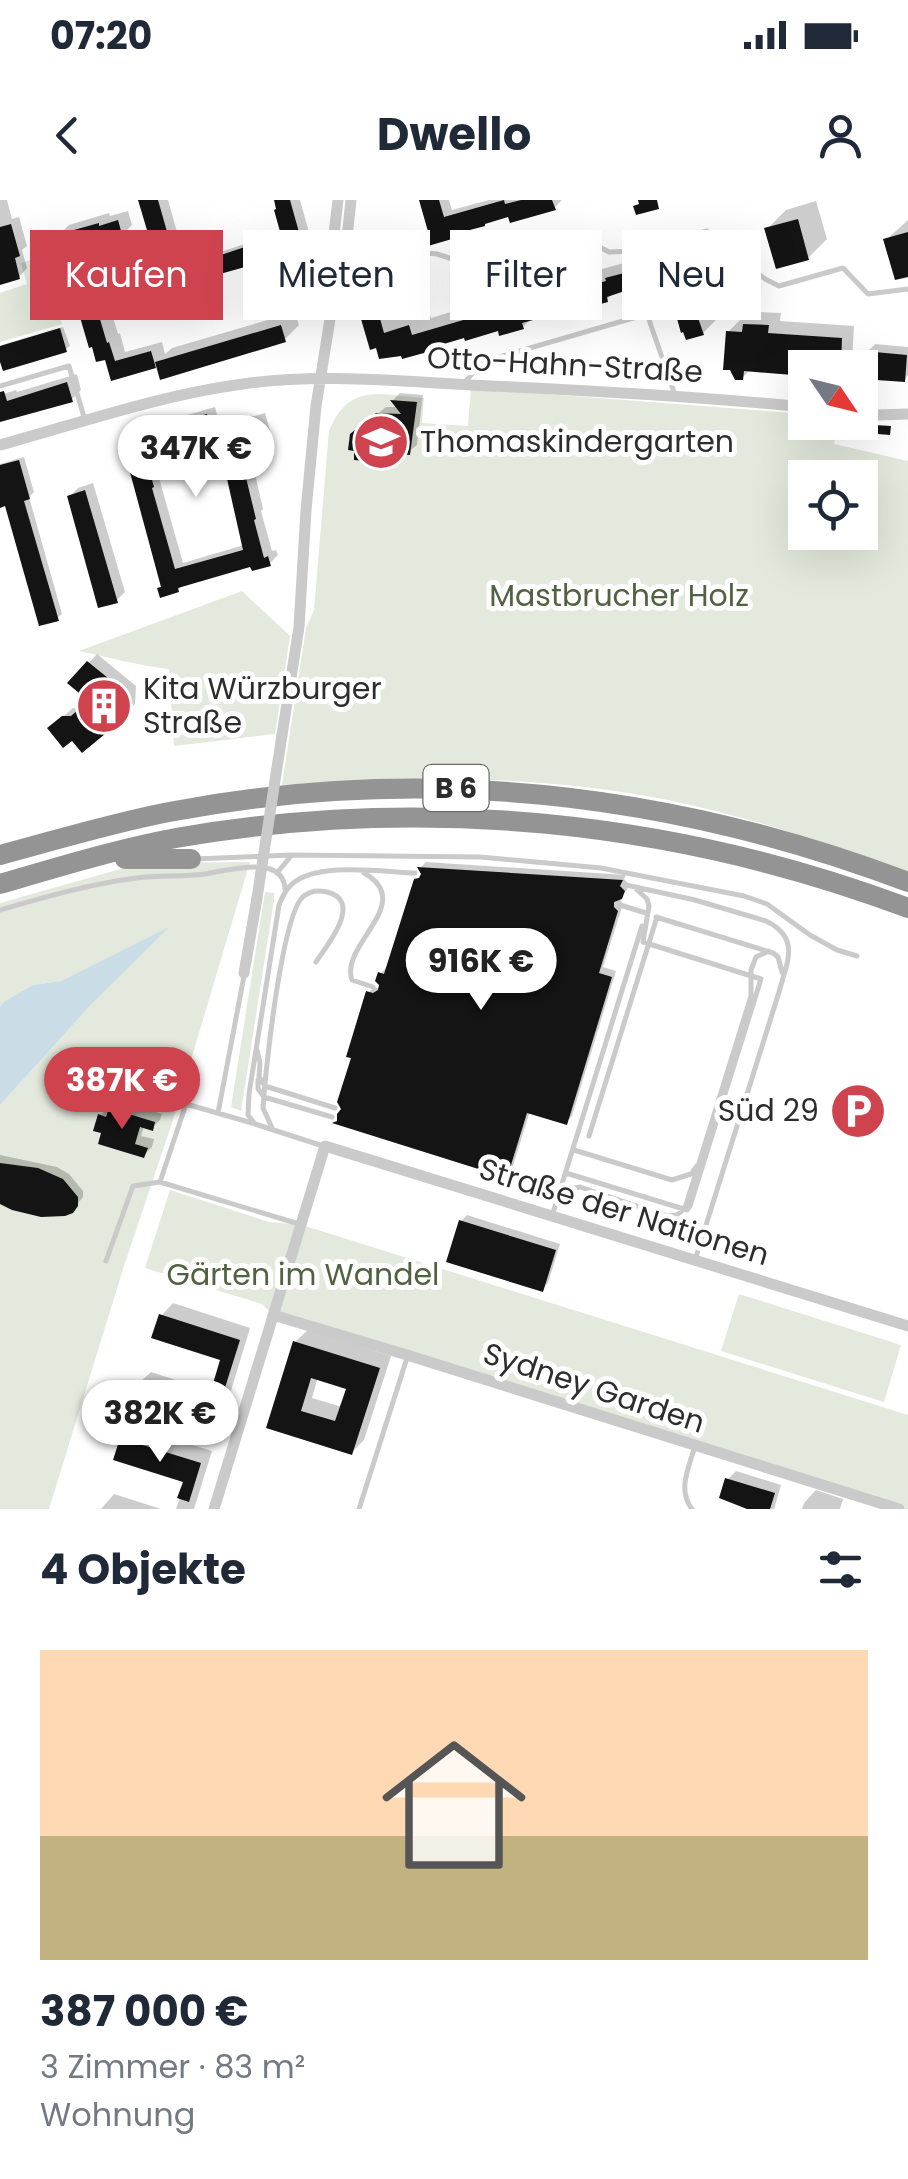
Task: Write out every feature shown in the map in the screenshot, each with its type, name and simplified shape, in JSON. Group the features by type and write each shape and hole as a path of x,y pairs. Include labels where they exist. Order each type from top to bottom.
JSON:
{"highway":[{"name":"B 6","path":"0,855 107,826 230,802 333,791 453,788 555,796 673,813 827,853 908,882"},
{"name":"B 6","path":"0,884 174,839 333,819 404,816 532,821 632,834 727,852 908,908"},
{"path":"78,862 191,859"}],"street":[{"path":"334,230 338,200"},
{"path":"348,230 351,200"},
{"path":"244,973 299,627 316,406 330,320"},
{"name":"Otto-Hahn-Straße","path":"0,445 176,396 244,384 321,379 675,395 788,405"},
{"path":"878,415 908,414"},
{"path":"214,1509 325,1146"},
{"name":"Straße der Nationen","path":"325,1146 908,1326"},
{"name":"Sydney Garden","path":"274,1315 899,1509"}],"lane":[{"path":"430,253 462,262 566,233 610,252 635,251 707,230 765,279 779,286 844,268 868,294 908,289"},
{"path":"463,384 482,362 646,314 675,395"},
{"path":"0,386 70,366 85,420"},
{"path":"277,873 292,856"},
{"path":"191,859 480,856 641,874 767,904 810,935 858,956"},
{"path":"0,910 104,882 205,874 250,866 277,873 284,881 284,894"},
{"path":"255,1124 248,1115 248,1104 279,905 284,894 301,878 321,871 416,873"},
{"path":"361,871 379,883 383,896 370,932 349,964 349,974 352,980 373,987"},
{"path":"566,1173 686,1210 761,979 643,942 647,899 630,886 694,900 776,926 790,945 789,956 695,1260"},
{"path":"274,1130 263,1108 291,918 304,895 318,890 332,892 340,900 342,911 340,925 316,962"},
{"path":"620,905 769,952 778,957 782,968 778,992"},
{"path":"552,1217 646,914"},
{"path":"590,1136 656,916"},
{"path":"558,1198 570,1189 580,1188 664,1215 678,1215 686,1205 751,996 751,970 756,957 769,952"},
{"path":"218,1112 244,973"},
{"path":"260,1028 275,1008"},
{"path":"257,1048 258,1088 264,1097 332,1117"},
{"path":"259,1077 265,1086 335,1108"},
{"path":"160,1182 186,1104 325,1146"},
{"path":"574,1150 672,1180 691,1174 699,1164"},
{"path":"106,1260 133,1186 160,1182 302,1225"},
{"path":"359,1509 408,1355"},
{"path":"692,1509 683,1487 695,1446"}],"green space":[{"path":"30,260 30,320 61,320 62,324 0,342 0,293 27,284 21,263"},
{"name":"Mastbrucher Holz","path":"471,388 788,413 788,440 835,440 834,444 908,461 908,872 759,823 620,792 476,779 282,785 306,628 314,610 329,431 346,405 368,395 424,398 422,423 468,426"},
{"path":"242,591 290,636 275,734 174,746 169,669 79,651"},
{"path":"250,862 173,1120 49,1509 0,1509 0,1105 166,929 61,981 33,985 0,1007 0,903 142,863"},
{"path":"265,892 274,893 274,900 241,1111 231,1107"},
{"name":"Gärten im Wandel","path":"170,1190 269,1222 302,1225 908,1415 908,1509 273,1315 262,1304 145,1268"},
{"path":"739,1294 901,1345 884,1402 721,1351"}],"water":[{"path":"169,927 0,1105 0,1007 5,1001 33,985 61,981"}],"building":[{"path":"138,200 158,200 167,230 147,230"},
{"path":"274,200 290,200 298,230 280,230"},
{"path":"419,200 439,200 444,217 504,200 505,204 552,200 556,210 510,223 508,217 470,230 450,230 450,240 430,245"},
{"path":"638,200 657,200 659,209 636,215 633,206 639,204"},
{"path":"798,219 809,260 776,269 764,228"},
{"path":"118,220 121,230 74,230 99,223"},
{"path":"11,224 20,256 15,258 20,279 0,285 0,227"},
{"path":"908,232 908,277 895,280 883,239"},
{"path":"243,248 243,268 223,273 223,254"},
{"path":"622,274 622,292 607,297 608,302 602,304 602,282"},
{"path":"81,320 100,320 115,361 151,351 156,368 111,381 105,360 96,362 92,347 89,348"},
{"path":"361,320 380,320 384,333 409,325 412,335 463,320 533,320 522,323 524,329 499,336 498,331 437,346 439,352 425,356 424,353 402,359 379,359 376,348 370,350"},
{"path":"677,320 699,320 704,335 686,340"},
{"path":"743,324 769,325 768,333 842,338 842,350 788,350 788,375 744,371 743,380 735,380 730,370 723,370 726,331 742,332"},
{"path":"281,325 286,342 160,380 155,362"},
{"path":"60,328 67,352 3,371 0,346"},
{"path":"878,352 907,355 905,382 878,380"},
{"path":"67,382 73,402 0,422 0,392 4,391 7,401"},
{"name":"Thomaskindergarten","path":"390,400 417,402 410,455 397,454 397,464 366,465 366,461 354,460 354,451 348,450 350,434 376,413 401,414"},
{"path":"207,414 212,433 257,420 265,448 241,457 264,558 268,556 271,566 252,571 250,567 178,588 179,592 160,598 157,588 161,587 121,439","holes":["185,453 192,469 223,461 243,550 175,569 147,462"]},
{"path":"878,425 891,426 890,435 878,434"},
{"path":"19,460 30,499 24,501 59,621 39,626 5,506 0,508 0,465"},
{"path":"85,490 118,603 98,608 67,496"},
{"name":"Kita Würzburger Straße","path":"87,661 129,695 128,715 82,753 72,741 63,748 47,728 78,710 79,693 67,683"},
{"path":"417,867 623,880 620,886 625,891 622,899 614,902 618,911 599,973 612,977 567,1125 527,1113 507,1178 332,1123 337,1121 341,1109 337,1102 351,1058 346,1057 366,991 378,990 378,972 384,974 414,879 421,874"},
{"path":"109,1108 155,1122 153,1131 140,1127 135,1144 148,1148 144,1158 98,1144 101,1133 93,1131 98,1114 106,1117"},
{"path":"0,1163 38,1168 63,1179 78,1197 78,1206 65,1216 41,1217 0,1204"},
{"path":"459,1220 556,1250 543,1292 446,1262"},
{"path":"159,1314 240,1340 211,1432 129,1406 136,1383 206,1405 212,1387 220,1360 151,1338"},
{"path":"293,1341 380,1368 352,1455 266,1428","holes":["311,1378 346,1389 335,1421 301,1411"]},
{"path":"120,1438 201,1463 189,1502 177,1498 183,1482 113,1460"},
{"path":"725,1478 775,1493 770,1509 747,1509 719,1498"}],"place":[{"name":"Thomaskindergarten","path":"381,442"},
{"name":"Kita Würzburger Straße","path":"104,706"},
{"name":"Süd 29","path":"858,1111"}]}
